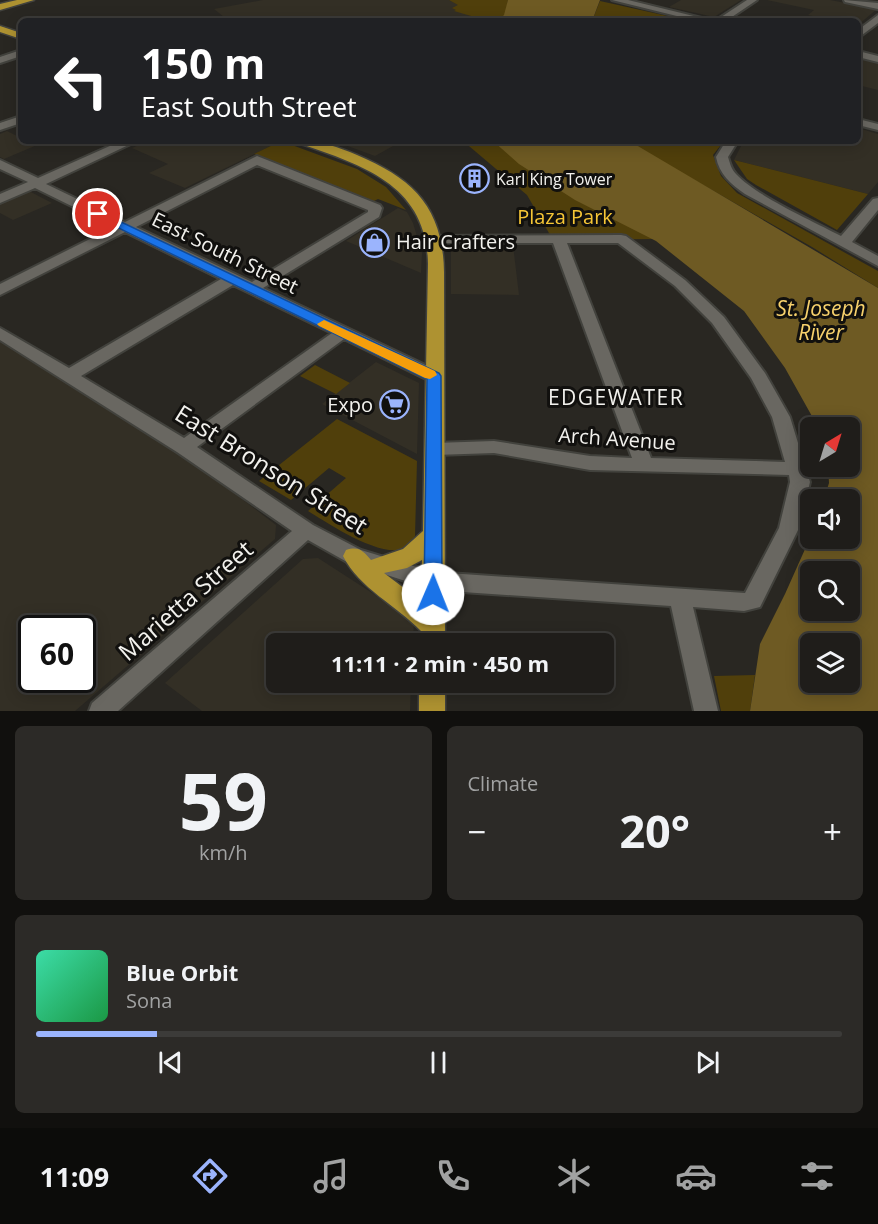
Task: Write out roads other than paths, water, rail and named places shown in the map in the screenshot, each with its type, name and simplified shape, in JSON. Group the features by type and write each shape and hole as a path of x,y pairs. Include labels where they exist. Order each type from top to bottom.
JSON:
{"main road":[{"path":"0,7 29,0"},
{"path":"0,29 18,35"},
{"path":"314,144 362,162 396,182 422,209 434,239 436,286 433,633"},
{"path":"380,565 408,559 417,553 434,533"},
{"path":"354,556 374,579 415,609 431,633"},
{"path":"432,693 432,711"}],"street":[{"path":"615,0 645,3 699,18"},
{"path":"725,18 753,0"},
{"path":"848,0 878,6"},
{"path":"861,32 878,18"},
{"path":"0,60 18,53"},
{"path":"861,55 878,59"},
{"path":"0,127 18,120"},
{"path":"861,123 878,127"},
{"path":"0,199 124,144"},
{"path":"729,144 722,157 728,173 750,191 878,262"},
{"path":"0,290 257,160 373,206 376,210 352,228 251,289"},
{"name":"East South Street","path":"0,164 124,227 434,376"},
{"path":"843,243 878,202"},
{"path":"434,239 621,239 680,283 718,320 733,339 759,377 781,417 797,469"},
{"path":"559,240 584,309 629,416 644,464"},
{"path":"69,376 231,279"},
{"name":"East Bronson Street","path":"0,333 184,447 306,530 354,556 433,581 752,601 789,528 800,482 797,469"},
{"path":"184,447 342,333"},
{"name":"Arch Avenue","path":"435,449 494,447 590,463 797,469"},
{"name":"Marietta Street","path":"101,711 306,530"},
{"path":"680,598 706,711"}],"water":[{"path":"508,0 600,0 593,18 501,18"},
{"name":"St. Joseph River","path":"496,144 634,144 878,288 878,711 750,711 760,644 805,549 860,549 860,489 827,489 829,477 860,477 860,417 812,417 785,368 744,311 656,241 575,200 519,164"}],"place":[{"name":"Karl King Tower","path":"475,179"},
{"name":"Hair Crafters","path":"375,242"},
{"name":"Expo","path":"394,405"}],"district":[{"name":"EDGEWATER","path":"616,398"}],"park label":[{"name":"Plaza Park","path":"565,217"}]}
